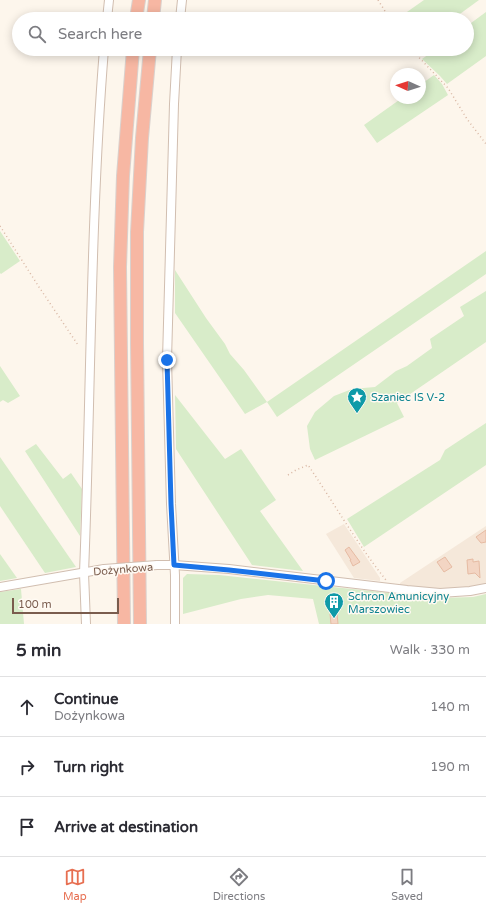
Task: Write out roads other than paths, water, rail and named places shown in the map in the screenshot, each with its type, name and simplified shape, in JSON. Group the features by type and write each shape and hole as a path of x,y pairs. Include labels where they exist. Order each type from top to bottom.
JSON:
{"highway":[{"path":"137,12 138,0"},
{"path":"154,12 155,0"},
{"path":"124,624 120,267 123,176 132,56"},
{"path":"140,624 137,294 138,232 142,145 149,56"}],"street":[{"path":"108,12 109,0"},
{"path":"181,12 182,0"},
{"path":"86,624 84,572 94,230 97,149 104,56"},
{"path":"175,624 167,360 177,56"},
{"name":"Dożynkowa","path":"0,587 104,569 174,565 447,593 486,588"}],"place":[{"name":"Szaniec IS V-2","path":"357,414"},
{"name":"Schron Amunicyjny Marszowiec","path":"334,619"}]}
